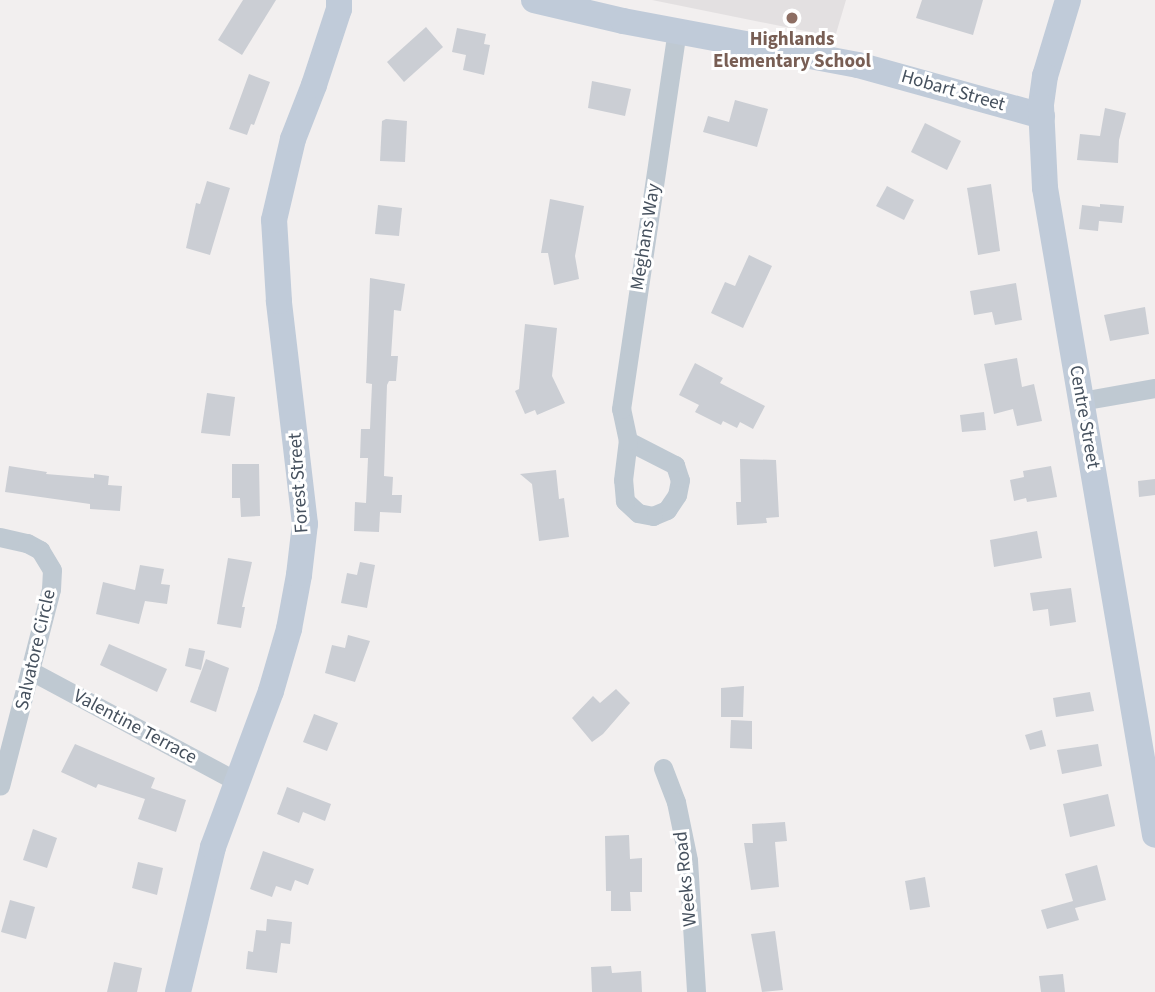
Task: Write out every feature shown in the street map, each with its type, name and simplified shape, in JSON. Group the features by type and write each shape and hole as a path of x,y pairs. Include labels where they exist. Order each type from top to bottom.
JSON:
{"main road":[{"name":"Hobart Street","path":"534,0 677,32 858,65 1042,116"},
{"name":"Centre Street","path":"1068,0 1045,76 1042,116 1045,188 1155,835"},
{"name":"Forest Street","path":"178,992 213,847 256,738 289,629 305,524 279,301 274,220 293,139 342,3"}],"street":[{"name":"Meghans Way","path":"628,441 621,409 677,32"},
{"path":"1081,401 1155,388"},
{"name":"Salvatore Circle","path":"0,537 27,543 44,556 52,570 51,589 0,786"},
{"name":"Valentine Terrace","path":"31,671 238,782"},
{"name":"Weeks Road","path":"663,768 676,802 688,860 696,992"}],"shaded area":[{"name":"Highlands Elementary School","path":"652,0 846,0 835,37"}],"building":[{"path":"243,0 276,0 242,55 218,40"},
{"path":"922,0 983,0 973,35 916,18"},
{"path":"426,27 443,47 404,82 387,62"},
{"path":"457,28 486,34 484,44 490,45 484,75 463,70 466,55 452,52"},
{"path":"249,74 270,82 254,125 251,124 247,135 229,129"},
{"path":"592,81 631,89 625,116 588,108"},
{"path":"735,100 768,109 757,147 703,132 708,116 729,122"},
{"path":"1105,108 1126,113 1119,140 1118,163 1077,160 1080,134 1100,136"},
{"path":"382,121 407,121 405,162 380,161"},
{"path":"925,123 961,141 947,170 911,152"},
{"path":"207,181 230,188 210,255 186,248 196,203 200,204"},
{"path":"991,184 1000,251 978,255 967,188"},
{"path":"887,186 914,200 904,220 876,206"},
{"path":"550,199 584,206 575,256 579,279 554,285 548,253 541,253"},
{"path":"1100,204 1124,206 1122,223 1099,221 1098,231 1079,229 1082,205 1100,207"},
{"path":"378,205 402,208 399,236 375,234"},
{"path":"749,255 772,266 743,328 711,313 725,282 735,286"},
{"path":"370,278 405,284 401,311 394,310 391,356 398,356 396,381 389,381 387,385 384,476 393,477 392,495 402,495 401,513 380,512 379,532 354,531 355,502 366,503 368,458 360,458 361,429 370,429 372,384 366,383"},
{"path":"1016,283 1022,320 995,325 992,312 974,315 970,291"},
{"path":"1145,307 1149,334 1110,341 1104,315"},
{"path":"525,324 557,328 552,376 565,403 537,415 535,410 525,414 515,391 519,389"},
{"path":"1017,358 1022,387 1034,384 1042,421 1017,426 1013,409 994,414 984,364"},
{"path":"695,363 723,378 720,383 765,406 753,429 740,422 737,428 723,421 721,425 695,412 699,405 679,395"},
{"path":"207,393 235,397 230,436 201,433"},
{"path":"984,412 986,430 962,432 960,415"},
{"path":"740,459 776,460 779,517 766,518 767,523 737,525 736,502 741,502"},
{"path":"232,464 259,464 260,516 241,517 240,498 232,498"},
{"path":"9,466 47,472 46,474 94,478 94,474 109,476 108,485 122,486 120,511 90,509 90,504 5,492"},
{"path":"1051,466 1057,497 1027,502 1026,498 1014,501 1010,480 1024,477 1023,471"},
{"path":"556,470 559,499 564,498 569,537 539,541 532,484 520,474"},
{"path":"1155,479 1155,495 1139,497 1138,481"},
{"path":"1037,531 1042,558 994,567 990,540"},
{"path":"228,558 252,562 242,607 245,607 241,628 217,624"},
{"path":"360,562 375,565 367,608 341,603 347,573 357,575"},
{"path":"140,565 164,569 161,584 170,585 167,604 145,601 139,624 96,614 103,582 135,590"},
{"path":"1071,588 1076,622 1050,626 1048,609 1033,611 1030,593"},
{"path":"348,635 370,641 355,682 325,673 332,645 345,648"},
{"path":"109,644 167,669 157,692 100,665"},
{"path":"189,648 205,651 201,670 185,666"},
{"path":"206,659 229,668 216,712 190,702"},
{"path":"744,686 743,717 721,717 721,688"},
{"path":"616,689 630,703 603,734 592,742 572,718 593,696 600,703"},
{"path":"1090,692 1094,711 1056,717 1053,698"},
{"path":"314,714 338,723 327,751 303,742"},
{"path":"731,720 752,721 752,749 730,748"},
{"path":"1042,730 1046,746 1030,750 1025,735"},
{"path":"75,744 155,778 151,788 186,800 176,832 138,819 145,799 98,784 96,788 61,772"},
{"path":"1098,744 1102,766 1062,774 1057,750"},
{"path":"287,787 331,804 325,821 303,812 299,823 277,814"},
{"path":"1108,794 1115,826 1070,837 1063,804"},
{"path":"785,822 787,841 775,842 779,887 751,890 744,843 753,843 752,824"},
{"path":"33,829 57,838 47,868 23,860"},
{"path":"629,835 630,859 642,858 642,892 630,892 631,911 611,911 611,891 606,891 605,836"},
{"path":"263,851 314,869 308,885 295,880 291,891 276,886 272,897 250,889"},
{"path":"138,862 163,868 157,895 132,888"},
{"path":"1097,865 1106,900 1075,908 1079,920 1047,929 1041,910 1073,901 1065,874"},
{"path":"925,877 930,907 910,910 905,881"},
{"path":"10,900 35,907 26,939 1,932"},
{"path":"267,919 292,922 290,944 281,943 277,973 246,969 248,951 253,952 256,930 266,931"},
{"path":"775,931 783,990 762,992 751,934"},
{"path":"114,962 142,968 137,992 107,992"},
{"path":"611,966 612,973 641,971 642,992 592,992 591,967"},
{"path":"1063,974 1065,992 1041,992 1039,976"}],"place":[{"name":"Highlands Elementary School","path":"792,18"}]}
